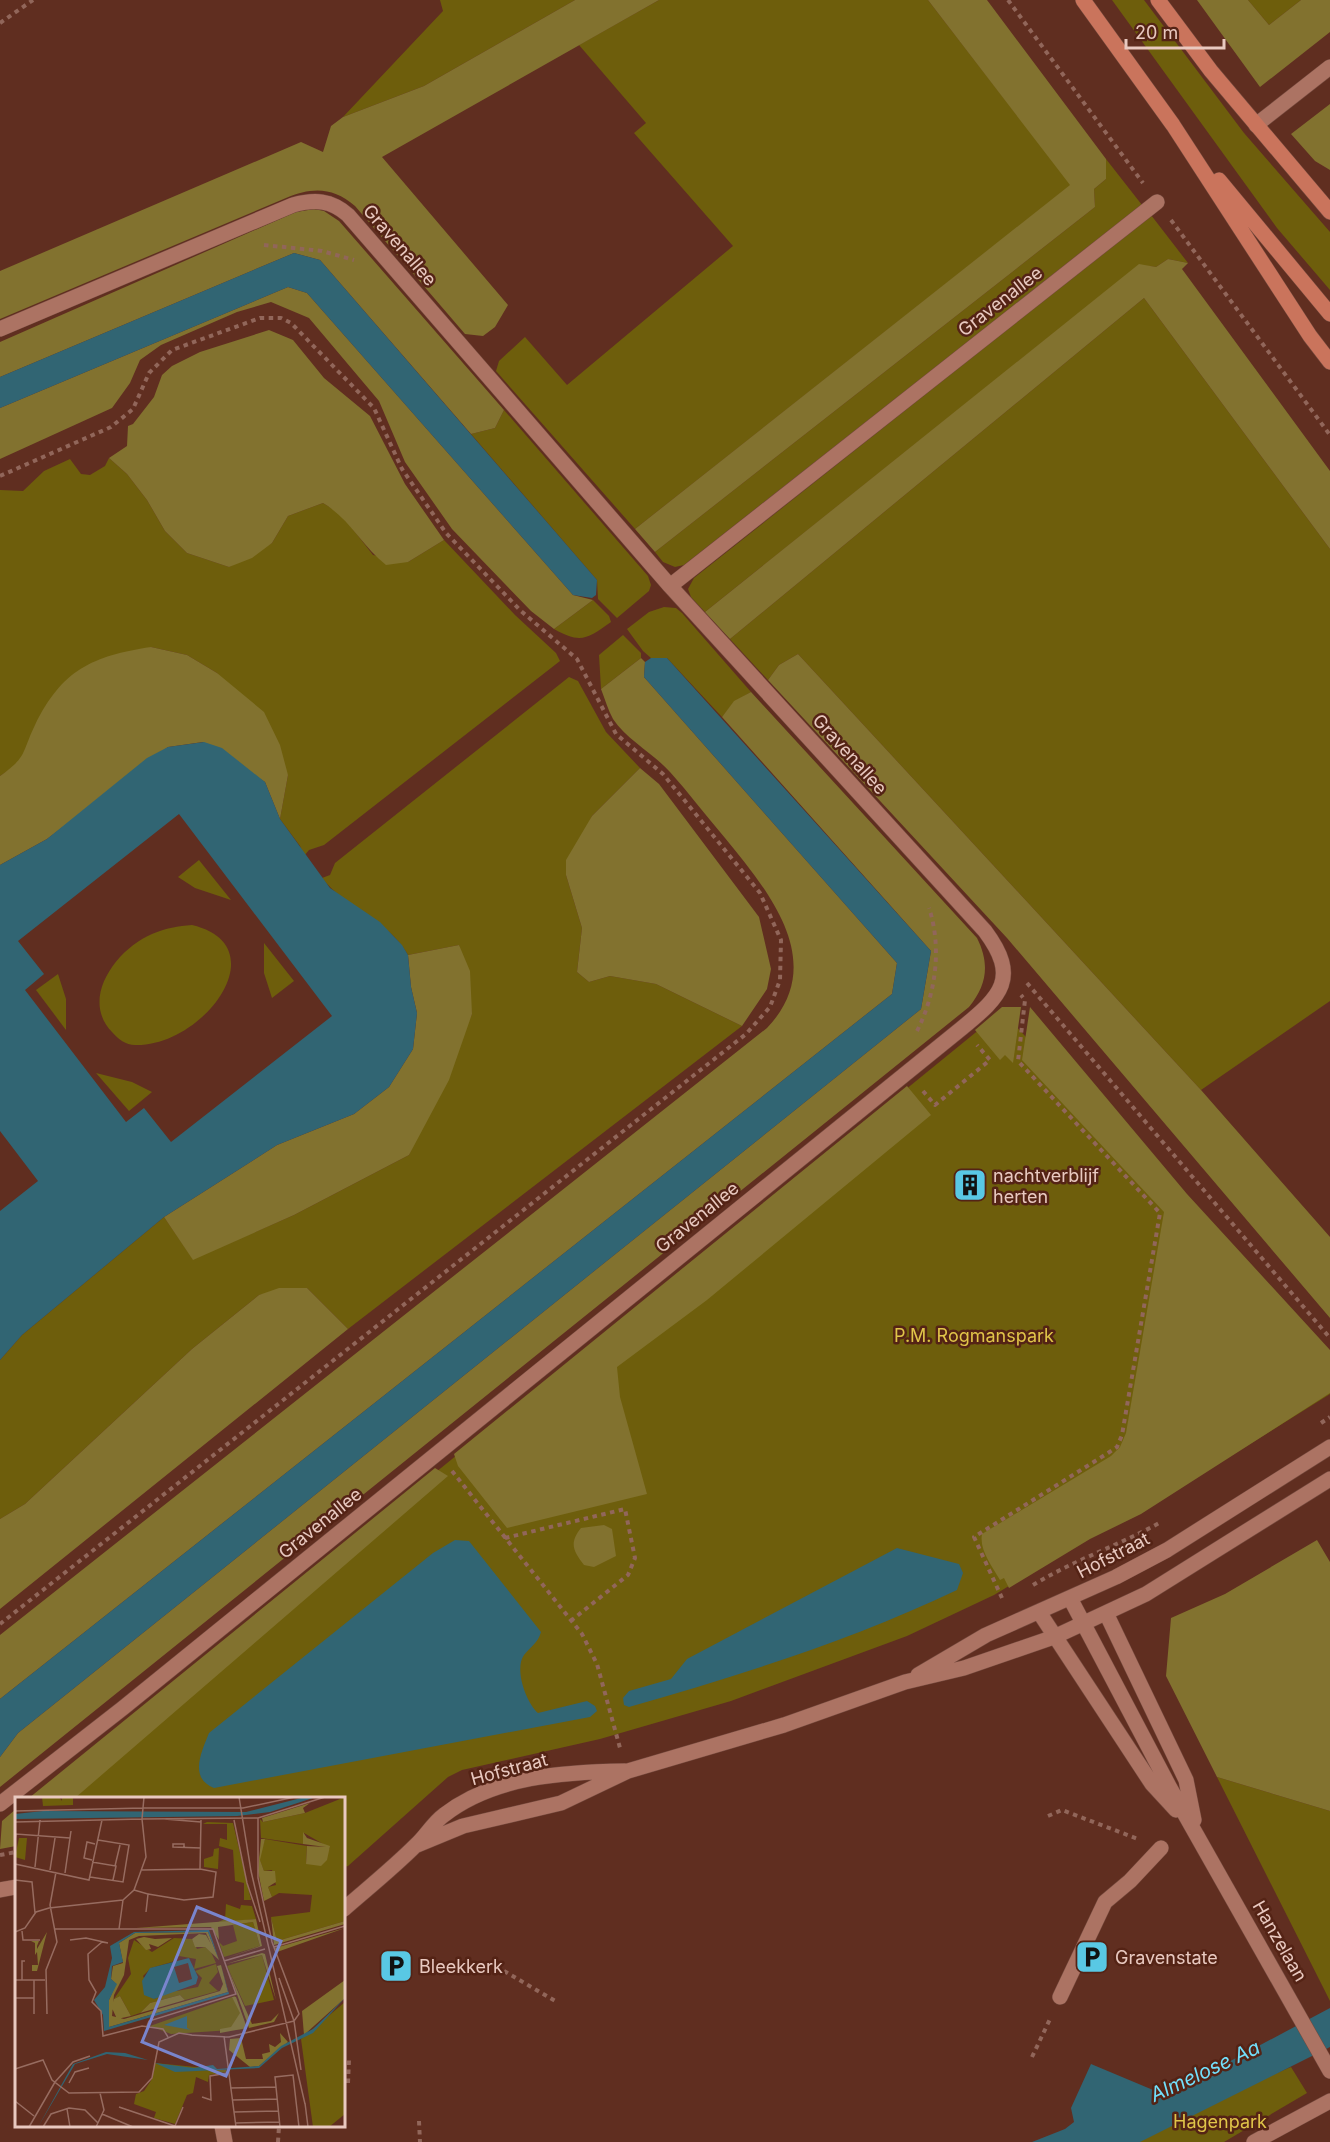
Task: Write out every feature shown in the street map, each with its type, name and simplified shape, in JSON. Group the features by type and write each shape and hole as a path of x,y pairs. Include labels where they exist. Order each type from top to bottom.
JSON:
{"main road":[{"path":"1083,0 1173,125 1310,336 1330,362"},
{"path":"1158,0 1211,71 1330,212"},
{"path":"1173,125 1330,314"}],"street":[{"path":"1256,125 1330,67"},
{"name":"Gravenallee","path":"0,329 293,205 327,202 348,215 670,586 985,931 999,952 1005,972 1000,992 992,1003 962,1028 123,1708 0,1804"},
{"name":"Gravenallee","path":"670,586 1157,202"},
{"name":"Hofstraat","path":"905,1682 986,1635 1070,1598 1167,1550 1330,1447"},
{"name":"Hofstraat","path":"417,1845 463,1826 561,1803 628,1771 784,1725 905,1682 964,1668 1054,1637 1146,1594 1330,1479"},
{"name":"Hanzelaan","path":"1070,1598 1196,1832 1327,2066"},
{"name":"Hanzelaan","path":"1040,1612 1054,1637 1152,1784 1196,1832"},
{"name":"Hanzelaan","path":"1106,1613 1186,1780 1196,1832"},
{"name":"Hofstraat","path":"345,1908 417,1845 442,1816 469,1799 495,1789 554,1775 628,1771"},
{"path":"1060,1997 1105,1902 1130,1881 1161,1848"},
{"path":"0,1890 15,1887"},
{"path":"1254,2142 1330,2101"},
{"path":"222,2127 225,2142"}],"path":[{"path":"0,23 33,0"},
{"path":"257,245 322,251 362,262"},
{"path":"0,476 111,427 123,419 140,399 149,372 172,350 260,318 271,317 291,323 374,408 402,469 446,533 521,611 577,659 616,734 663,774 760,893 780,940 781,961 776,996 760,1020 746,1034 0,1624"},
{"path":"914,1038 929,1009 937,950 928,904"},
{"path":"1005,972 1025,981 1330,1338"},
{"path":"1002,1598 974,1537 1117,1447 1122,1435 1160,1213 1018,1061 1025,1000 1005,972"},
{"path":"907,1072 935,1105 990,1060 962,1028"},
{"path":"1311,1429 1330,1417"},
{"path":"437,1452 572,1620 597,1664 628,1771"},
{"path":"505,1538 625,1509 635,1558 628,1575 572,1620"},
{"name":"Hofstraat","path":"1074,1562 1135,1536 1163,1521"},
{"path":"1048,1816 1062,1810 1161,1848"},
{"path":"0,1855 15,1852"},
{"path":"504,1971 557,2002"},
{"path":"1032,2057 1060,1997"},
{"path":"348,2083 349,2060"},
{"path":"419,2121 420,2142"},
{"path":"278,2142 279,2127"}],"green space":[{"path":"440,0 575,0 424,86 343,117 443,11"},
{"path":"659,0 928,0 1071,185 635,529 496,371 499,361 525,337 567,385 733,246 634,133 646,123 579,45"},
{"path":"1112,0 1144,0 1244,133 1330,232 1330,290 1277,228"},
{"path":"1248,0 1301,0 1269,25"},
{"path":"1106,159 1142,205 684,565 675,567 663,562 655,552 1095,207 1094,189 1106,179"},
{"path":"1151,215 1188,263 1168,259 1156,267 1139,265 705,612 691,597 688,589 694,578"},
{"path":"1144,298 1330,549 1330,1001 1201,1090 798,654 779,665 768,680 730,639"},
{"path":"504,410 648,576 651,585 649,591 617,618 598,599 597,580 471,434 495,428"},
{"path":"109,458 127,474 147,500 165,531 187,553 229,567 272,543 288,516 323,503 341,514 373,555 408,562 444,540 515,615 556,653 560,661 324,845 309,850 304,856 300,846 280,819 288,775 217,673 187,655 151,647 36,724 21,762 0,776 0,490 23,491 44,471 70,459 81,474 90,475 105,466"},
{"path":"593,600 609,616 611,622 584,638 571,637 554,629"},
{"path":"664,607 676,608 682,613 751,692 734,702 722,717 667,658 651,658 627,629 649,612"},
{"path":"623,635 641,653 641,658 601,689 599,655"},
{"path":"569,677 578,681 606,732 640,768 592,816 566,875 582,928 577,972 589,982 610,976 656,984 742,1026 348,1329 307,1288 259,1295 192,1349 25,1504 0,1519 0,1360 22,1335 164,1217 193,1259 294,1215 409,1155 472,1014 459,945 408,955 390,932 343,898 322,878 330,875 335,863"},
{"path":"199,860 231,900 195,888 178,877"},
{"path":"192,925 217,936 229,953 230,973 222,994 206,1013 185,1030 161,1041 135,1045 122,1041 103,1019 100,1004 101,990 107,976 116,962 139,941 162,930"},
{"path":"264,943 294,981 272,998 264,973"},
{"path":"58,974 66,999 66,1030 36,990"},
{"name":"P.M. Rogmanspark","path":"1002,1011 1330,1366 1330,1394 1139,1513 1089,1538 994,1595 907,1636 731,1701 600,1739 462,1770 448,1777 348,1866 345,1867 345,1797 37,1797"},
{"path":"96,1073 132,1082 152,1092 129,1111"},
{"path":"1217,1777 1330,1811 1330,2001"},
{"name":"Hagenpark","path":"1291,2067 1307,2093 1224,2142 1116,2142"}],"shaded area":[{"path":"575,0 659,0 382,157 508,305 495,327 483,336 465,334 355,206 339,195 322,191 296,194 0,319 0,271 301,142 323,152 331,126 343,117 424,86"},
{"path":"928,0 987,0 1106,159 1106,179 1094,189 1095,207 655,552 635,529 1070,185"},
{"path":"1197,0 1248,0 1269,25 1301,0 1330,0 1330,32 1260,87"},
{"path":"1330,104 1330,170 1315,161 1291,134"},
{"path":"314,209 324,211 339,221 504,410 495,428 471,434 320,260 294,253 0,377 0,342 296,212"},
{"path":"1168,259 1188,263 1182,269 1330,471 1330,549 1144,298 730,639 705,612 1139,264 1156,267"},
{"path":"288,287 307,293 573,595 593,600 554,629 531,611 452,529 405,462 379,401 309,318 271,302 237,312 161,345 140,360 130,383 112,408 0,459 0,408"},
{"path":"269,330 293,340 324,378 370,416 405,484 444,540 408,562 386,565 341,517 323,503 288,516 272,543 252,558 229,567 187,553 165,531 147,500 127,474 109,458 127,446 128,426 133,424 154,397 162,375 172,366 200,352"},
{"path":"151,647 187,655 217,673 264,712 280,745 288,775 280,819 265,782 203,742 168,747 47,839 0,865 0,776 20,759 45,706 68,679 95,661"},
{"path":"798,654 1201,1090 1330,1237 1330,1318 1007,938 768,680 779,665"},
{"path":"641,658 645,662 644,677 897,963 892,994 0,1699 0,1635 767,1028 785,1003 793,978 793,954 786,929 774,905 742,859 677,780 619,727 610,712 601,689"},
{"path":"751,692 977,938 984,957 985,974 975,999 969,1007 0,1787 0,1757 18,1733 921,1009 931,951 722,717 734,701"},
{"path":"640,768 659,784 759,917 771,969 767,989 742,1026 656,984 610,976 589,982 577,972 582,928 566,875 566,860 592,816"},
{"path":"459,945 470,971 472,1014 449,1080 409,1155 294,1215 193,1260 164,1217 277,1145 354,1114 389,1087 413,1049 417,1013 411,987 408,955"},
{"path":"1002,1007 1021,1007 1013,1063 1005,1055 1000,1060 975,1030"},
{"path":"1030,1007 1187,1194 1330,1350 1330,1393 1141,1514 1090,1539 1009,1588 1004,1578 1000,1580 987,1558 982,1546 982,1534 1111,1456 1120,1447 1126,1433 1164,1212 1022,1060"},
{"path":"907,1086 931,1115 707,1300 617,1367 620,1397 647,1494 507,1528 458,1466 454,1454"},
{"path":"279,1288 307,1288 348,1329 0,1609 0,1519 25,1504 192,1349 259,1295"},
{"path":"435,1468 448,1476 76,1797 30,1797"},
{"path":"604,1525 612,1529 616,1556 594,1567 584,1565 574,1547 577,1533 581,1528"},
{"path":"1317,1540 1330,1562 1330,1811 1217,1777 1166,1676 1171,1618 1225,1594"},
{"path":"15,1810 15,1846 0,1849 2,1821"}],"water":[{"path":"294,253 320,260 597,580 596,595 592,598 573,595 307,293 288,287 0,408 0,377"},
{"path":"651,658 667,658 931,951 921,1009 18,1733 0,1757 0,1699 892,994 897,963 644,677 645,662"},
{"path":"204,742 222,748 265,782 280,819 330,888 380,922 402,945 408,955 411,987 417,1013 413,1049 389,1087 354,1114 277,1145 164,1217 22,1335 0,1360 0,1211 38,1181 0,1131 0,865 47,839 147,758 168,747","holes":["179,814 332,1016 171,1142 144,1108 126,1122 25,990 44,974 18,941"]},
{"path":"455,1540 469,1541 541,1632 536,1642 524,1655 520,1668 526,1694 538,1713 587,1701 595,1706 597,1711 590,1717 214,1788 206,1784 199,1771 199,1764 209,1733 433,1553"},
{"path":"897,1548 959,1564 963,1573 957,1590 837,1641 713,1682 629,1707 624,1705 623,1698 629,1691 671,1679 687,1659"},
{"name":"Almelose Aa","path":"1330,2008 1330,2047 1140,2142 1032,2142 1065,2129 1074,2122 1071,2108 1091,2064 1165,2095 1193,2072 1221,2066"}],"place":[{"name":"nachtverblijf herten","path":"970,1185"},
{"name":"Gravenstate","path":"1092,1957"},
{"name":"Bleekkerk","path":"396,1966"}]}
